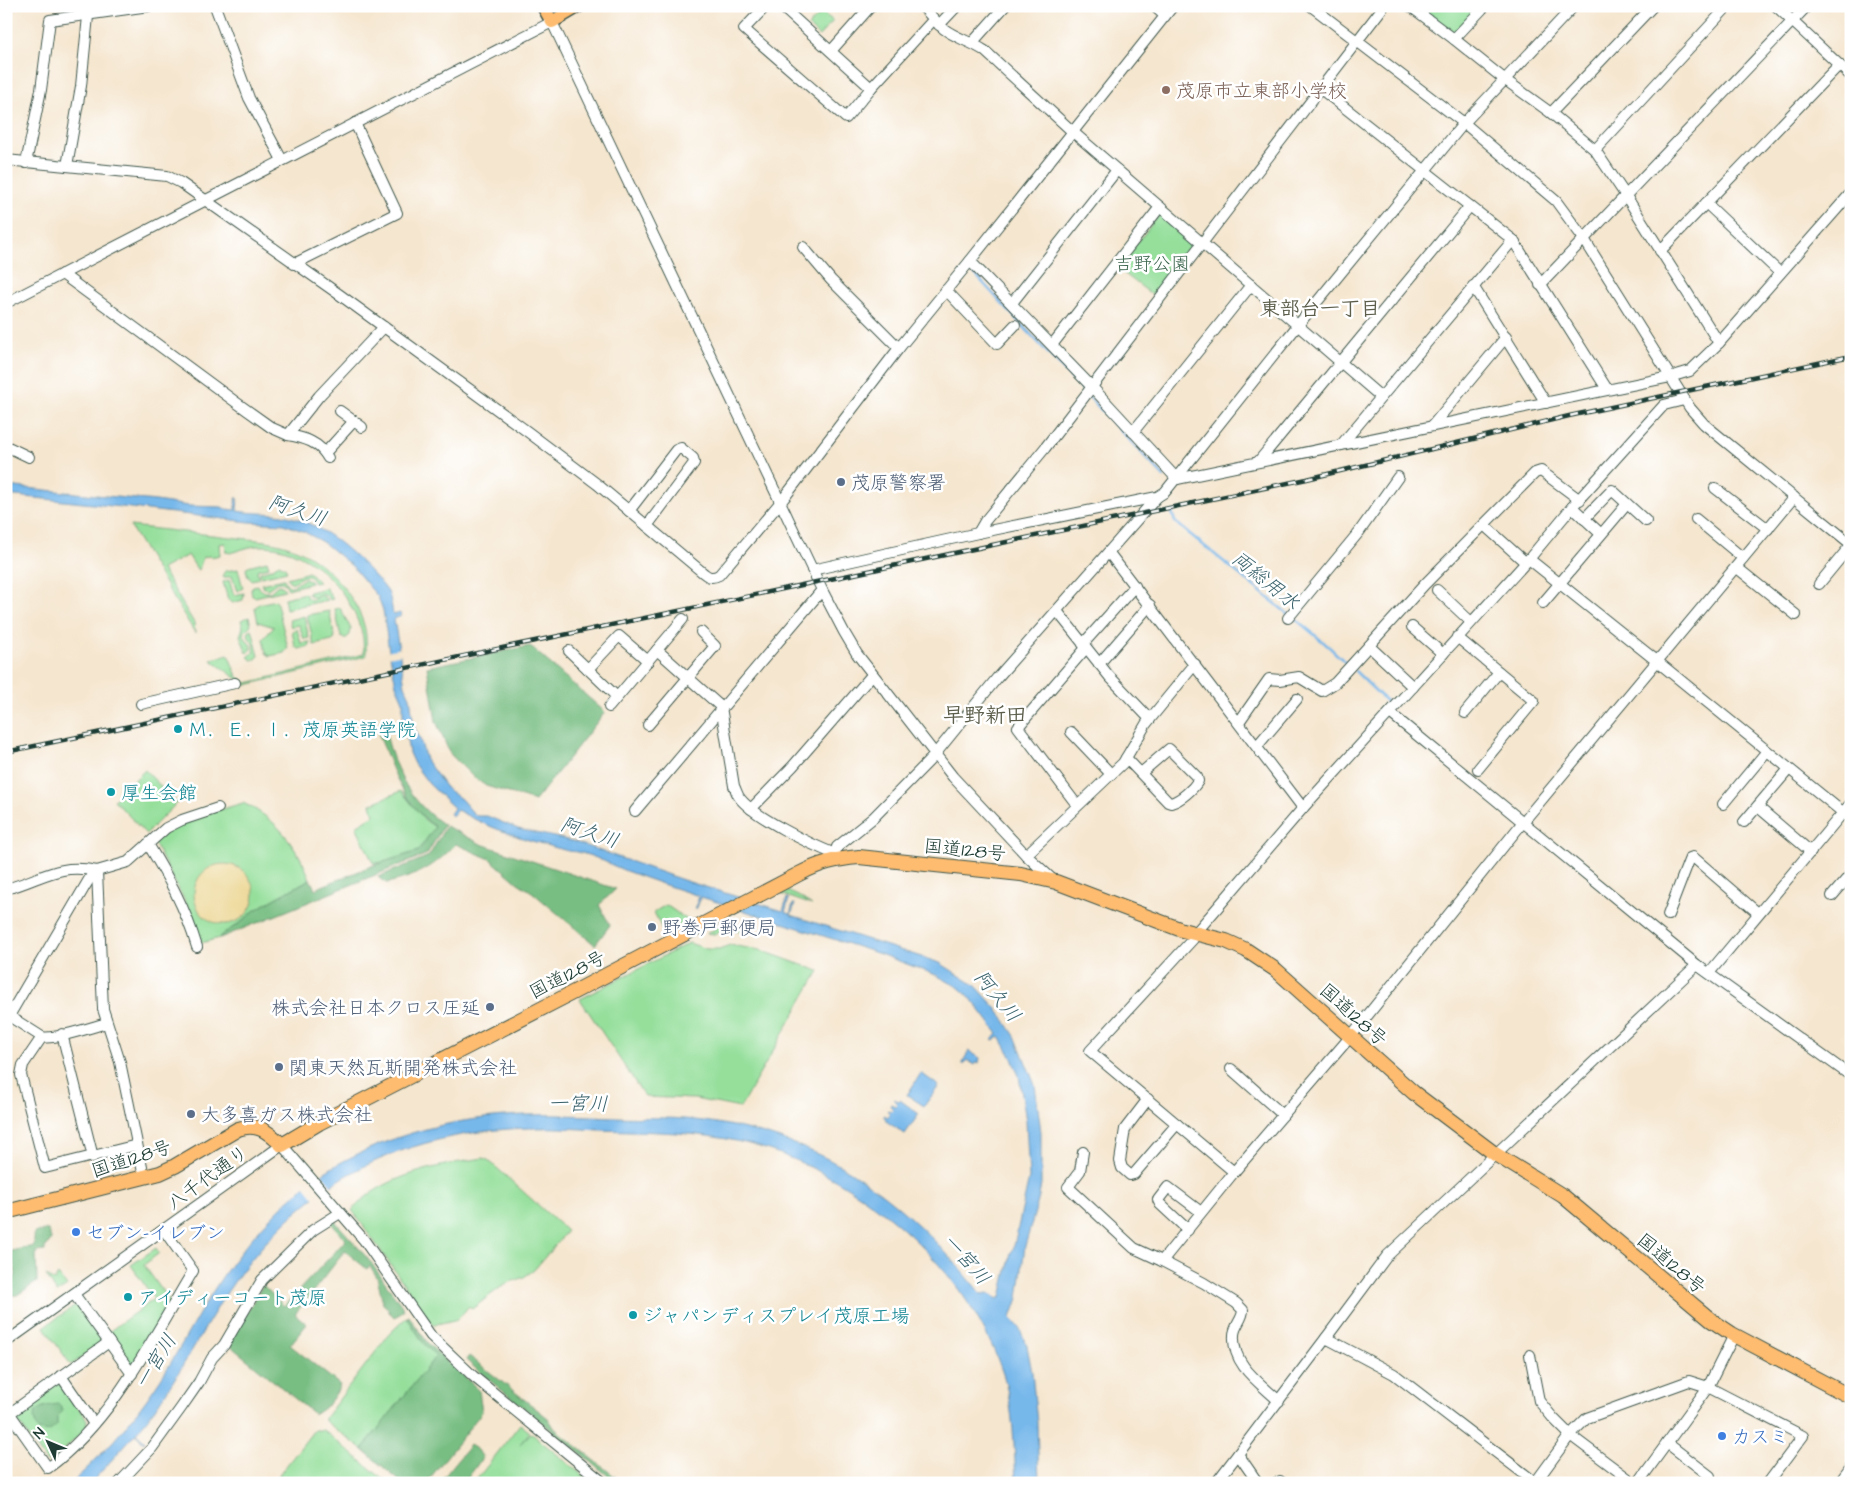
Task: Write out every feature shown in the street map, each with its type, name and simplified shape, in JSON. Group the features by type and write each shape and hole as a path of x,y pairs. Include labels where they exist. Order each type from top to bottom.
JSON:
{"highway":[{"name":"国道128号","path":"6,1212 144,1178 175,1166 238,1129 249,1126 264,1129 282,1145 319,1123 820,863 834,857 859,857 1021,874 1056,882 1168,925 1226,941 1246,950 1261,959 1414,1093 1495,1154 1563,1196 1710,1320 1732,1334 1851,1397"}],"main road":[{"path":"543,6 552,22 579,6"}],"street":[{"path":"26,163 41,90 50,20 149,6"},
{"path":"215,6 249,98 282,160"},
{"path":"766,6 744,29 846,118 871,88 937,22 957,6"},
{"path":"782,6 871,88"},
{"path":"831,51 871,6"},
{"path":"922,6 937,22 962,40 972,43 985,51 1073,132 1381,397"},
{"path":"972,43 1005,6"},
{"path":"1154,6 1165,16"},
{"path":"6,160 166,176 181,183 384,327 541,442 629,511 708,577 714,577 719,575 781,502 899,348 1173,6"},
{"path":"1311,6 1464,123 1556,201 1584,239 1684,400 1704,424 1851,545 1819,584"},
{"path":"978,533 985,521 1092,387 1384,6"},
{"path":"1410,6 1551,113 1595,150 1719,343"},
{"path":"1454,39 1485,6"},
{"path":"657,650 721,708 734,786 739,797 751,809 834,857 837,847 873,818 935,754 997,678 1157,497 1165,492 1177,479 1298,325 1464,123 1574,6"},
{"path":"1551,113 1653,6"},
{"path":"1595,150 1728,6"},
{"path":"1776,6 1851,76"},
{"path":"1540,285 1807,6"},
{"path":"67,166 81,86 88,16"},
{"path":"6,303 552,22 812,570 844,632 872,674 969,796 1026,855 1056,882"},
{"path":"1660,251 1839,65"},
{"path":"1321,89 1513,240 1607,389"},
{"path":"294,264 397,213 354,123"},
{"path":"1012,304 1117,170"},
{"path":"1177,479 1670,377 1690,371 1719,343 1851,193"},
{"path":"1706,203 1780,273"},
{"path":"1258,462 1470,206"},
{"path":"1052,345 1160,207"},
{"path":"1341,445 1513,240"},
{"path":"803,247 832,280 899,348"},
{"path":"970,261 1092,387 1177,479"},
{"path":"62,274 272,428 288,435 309,440 327,455 358,424 340,411"},
{"path":"1133,432 1251,285"},
{"path":"1474,286 1546,403"},
{"path":"946,290 997,344 1015,325"},
{"path":"288,435 319,396 384,327"},
{"path":"1432,426 1506,337"},
{"path":"1234,1172 1090,1051 1197,934 1199,929 1303,808 1527,561 1664,406 1684,400"},
{"path":"6,446 29,457"},
{"path":"629,511 676,450 681,448 693,458 694,463 647,526"},
{"path":"1239,722 1269,679 1280,680 1299,677 1322,691 1335,683 1437,571 1535,473 1541,472 1545,474 1576,504 1584,518 1601,534"},
{"path":"1289,616 1358,532 1398,477"},
{"path":"1715,488 1768,529"},
{"path":"1584,518 1612,490 1646,520"},
{"path":"812,570 978,533 1157,497"},
{"path":"1162,1261 1234,1172 1351,1036 1523,822 1794,498"},
{"path":"1543,603 1627,504"},
{"path":"1696,519 1743,558"},
{"path":"1484,526 1527,561 1560,583 1847,816"},
{"path":"1109,553 1303,808"},
{"path":"1736,567 1796,615"},
{"path":"1077,804 1018,727 1135,586"},
{"path":"634,810 822,590"},
{"path":"1437,590 1471,622"},
{"path":"1099,664 1150,605"},
{"path":"1057,611 1099,664 1150,719"},
{"path":"609,707 683,619"},
{"path":"1412,627 1443,654"},
{"path":"648,725 715,646 701,632"},
{"path":"588,669 619,636 648,661"},
{"path":"1457,638 1534,701 1478,769"},
{"path":"1369,646 1413,687"},
{"path":"569,651 617,697"},
{"path":"1026,855 1126,758 1150,719 1195,664"},
{"path":"1465,713 1499,672"},
{"path":"751,809 793,766 872,674"},
{"path":"141,704 236,683"},
{"path":"1257,746 1298,700"},
{"path":"1390,713 1697,965 1851,1076"},
{"path":"1071,732 1111,774"},
{"path":"1126,758 1141,773 1171,803 1176,802 1196,785 1198,781 1197,777 1170,748 1141,773"},
{"path":"1723,804 1767,751"},
{"path":"1744,822 1789,769"},
{"path":"1708,973 1811,852 1847,816 1851,803"},
{"path":"1758,807 1811,852"},
{"path":"106,1023 46,1038 8,1016 91,876 97,871 128,862 166,828 182,820 218,808"},
{"path":"148,844 189,918 197,947"},
{"path":"1668,916 1690,858 1693,857 1758,913"},
{"path":"6,888 23,884 63,869 78,868 97,871"},
{"path":"97,871 103,1009 120,1062 144,1178"},
{"path":"1832,896 1851,874"},
{"path":"1216,1483 1387,1256 1697,965"},
{"path":"62,1034 93,1157"},
{"path":"42,1037 23,1064 21,1075 45,1168 137,1145"},
{"path":"1231,1069 1283,1115"},
{"path":"1148,1099 1125,1129 1120,1161 1122,1168 1130,1175 1134,1174 1177,1124"},
{"path":"282,1145 364,1240 431,1336 450,1355 521,1416 604,1483"},
{"name":"八千代通り","path":"6,1342 282,1145"},
{"path":"1083,1152 1080,1171 1064,1189 1134,1248 1204,1283 1236,1303 1243,1310 1243,1316 1233,1333 1237,1357 1246,1370 1279,1401"},
{"path":"1188,1230 1158,1200 1168,1187 1201,1212"},
{"path":"119,1483 152,1448 181,1408 199,1382 212,1358 224,1345 262,1280 313,1230 339,1211"},
{"path":"109,1342 8,1415 48,1468 61,1459 94,1424 132,1374 193,1271 164,1230"},
{"path":"74,1294 132,1374"},
{"path":"1638,1483 1708,1387 1731,1342 1732,1334"},
{"path":"1326,1338 1394,1374 1535,1483 1570,1435 1588,1418 1689,1381 1708,1387 1803,1436 1768,1483"},
{"path":"1530,1355 1539,1401 1570,1435 1634,1483"},
{"path":"61,1376 94,1424"},
{"path":"1668,1442 1710,1476 1704,1483"},
{"path":"1238,1454 1258,1483"},
{"path":"1839,1483 1851,1467"},
{"path":"1276,1483 1280,1481 1282,1483"}],"green space":[{"path":"1415,6 1482,6 1453,35"},
{"path":"822,12 833,21 819,36 808,26"},
{"name":"吉野公園","path":"1160,214 1195,245 1155,297 1117,268"},
{"path":"130,526 266,541 300,551 321,564 331,573 356,606 365,629 366,656 246,685 211,660 228,654 237,676 247,683 364,654 361,630 346,598 322,571 307,560 291,552 274,547 256,546 230,553 226,552 225,543 219,544 220,555 203,557 199,570 188,555 162,569 194,623 195,633"},
{"path":"267,561 269,567 257,570 259,578 252,580 248,577 246,569 248,566"},
{"path":"279,564 285,567 287,571 261,577 260,572 271,569"},
{"path":"238,569 243,588 238,591 232,576 223,578 222,576 225,571"},
{"path":"309,572 319,582 314,583 307,576 293,583 287,578"},
{"path":"284,579 291,586 304,579 311,583 288,589 282,582 268,589 264,588 261,584"},
{"path":"229,580 234,595 244,593 243,600 233,603 228,600 223,582"},
{"path":"258,585 261,590 266,592 270,592 278,585 282,586 285,590 255,597 252,596 251,590 253,586"},
{"path":"326,588 333,599 330,600 327,595 323,594 314,598 308,594 309,592"},
{"path":"305,593 307,598 310,599 321,595 328,600 286,609 284,598"},
{"path":"276,600 288,648 284,653 270,656 266,653 263,639 274,627 258,622 255,608 258,604"},
{"path":"340,608 351,629 350,635 345,639 341,637 335,609"},
{"path":"329,611 335,639 314,645 307,615"},
{"path":"304,616 309,638 304,639 299,625 291,627 289,620"},
{"path":"249,617 251,625 245,631 244,636 251,646 247,653 240,636 243,627 241,620"},
{"path":"252,629 259,656 252,660 248,657 254,652 254,645 248,636 249,631"},
{"path":"297,629 301,643 310,642 310,646 299,649 295,647 292,631"},
{"path":"530,646 605,712 535,801 486,786 473,777 450,754 436,721 427,667"},
{"path":"385,729 398,771 412,795 421,806 444,825 427,854 220,938 220,936 255,910 310,879 315,889 374,865 418,851 435,827 414,807 394,773 378,733"},
{"path":"145,770 177,803 146,834 114,800"},
{"path":"401,791 425,820 435,827 418,851 384,862 373,863 356,826 374,815 371,804"},
{"path":"243,803 266,816 284,834 299,855 310,879 255,910 220,936 220,938 201,943 187,905 154,843 172,829 184,823"},
{"path":"446,826 481,844 616,889 599,905 610,925 595,945 490,859 456,844 433,865 417,874 387,883 378,877 429,856"},
{"path":"787,891 798,896 812,905 781,894"},
{"path":"666,905 689,921 664,933 654,912"},
{"path":"726,923 759,934 731,930 714,934 707,933"},
{"path":"689,943 707,949 719,949 730,945 760,950 819,971 740,1108 695,1099 645,1097 580,999"},
{"path":"483,1158 488,1160 567,1231 534,1270 524,1277 505,1284 472,1309 469,1306 458,1319 433,1325 352,1210 363,1199 388,1183 414,1173"},
{"path":"334,1220 370,1261 404,1309 394,1317 383,1304 377,1277 370,1266 367,1269 345,1251 295,1314 307,1324 290,1345 340,1385 330,1402 314,1414 228,1344 263,1285 284,1306 346,1240 331,1223"},
{"path":"48,1230 51,1239 45,1247 45,1251 36,1252 37,1282 17,1295 6,1296 6,1279 16,1276 11,1251 34,1246 34,1233"},
{"path":"156,1248 159,1253 144,1265 171,1303 134,1365 129,1365 107,1333 154,1299 131,1265"},
{"path":"46,1275 54,1281 58,1275 67,1286 57,1293"},
{"path":"77,1304 102,1338 101,1344 71,1365 44,1327"},
{"path":"409,1316 427,1342 479,1390 482,1412 426,1483 402,1483 362,1449 436,1356 424,1344 407,1317"},
{"path":"407,1317 424,1344 436,1356 362,1449 325,1421 325,1418 390,1333"},
{"path":"469,1356 548,1418 555,1429 623,1483 617,1483 483,1375 466,1360"},
{"path":"57,1384 62,1385 87,1420 86,1429 51,1462 46,1461 16,1419 17,1412"},
{"path":"59,1404 63,1411 57,1417 57,1425 48,1431 38,1430 35,1423 35,1413 47,1406"},
{"path":"520,1424 530,1432 520,1444 531,1433 592,1483 474,1483"},
{"path":"314,1430 323,1430 388,1483 273,1483"},
{"path":"470,1445 483,1457 464,1483 439,1483"}],"sand":[{"path":"224,864 240,869 245,873 249,878 254,894 249,910 245,915 240,919 224,924 208,919 203,915 199,910 194,894 199,878 203,873 208,869"}],"water":[{"path":"6,486 189,506 222,507 235,510 236,498 238,498 237,511 281,515 311,525 343,545 361,562 388,592 393,615 400,613 401,616 394,619 405,686 410,697 414,727 420,739 426,760 447,789 461,799 474,814 477,816 487,816 518,829 572,841 683,880 783,911 787,898 789,899 785,912 790,914 793,904 795,904 791,915 940,963 976,986 997,1009 1015,1036 1035,1085 1041,1132 1041,1184 1025,1246 1018,1298 1011,1318 1019,1327 1027,1346 1032,1372 1037,1423 1039,1483 1016,1483 1014,1442 1007,1388 986,1334 963,1295 935,1260 902,1228 865,1199 827,1175 786,1156 745,1143 691,1134 550,1128 485,1131 437,1140 413,1147 390,1155 346,1176 308,1202 273,1235 228,1291 169,1388 136,1433 145,1441 135,1434 91,1483 71,1483 113,1442 138,1412 170,1364 217,1285 256,1233 288,1201 322,1174 362,1152 384,1143 430,1128 453,1123 501,1116 525,1115 685,1119 754,1131 814,1152 868,1184 920,1227 952,1259 981,1294 988,1293 998,1299 1001,1297 1029,1178 1026,1121 1019,1076 1011,1056 1000,1037 992,1039 998,1034 969,996 958,987 936,975 880,954 701,897 696,910 699,896 626,871 590,856 511,834 484,824 457,810 452,816 450,814 454,808 429,784 414,764 409,753 403,715 403,701 396,685 383,610 378,597 352,566 324,543 305,532 284,524 249,522 6,495"},
{"path":"969,1051 980,1058 979,1063 977,1062 975,1065 967,1060 964,1065 962,1063"},
{"path":"921,1073 939,1086 924,1106 907,1095"},
{"path":"895,1099 900,1100 919,1114 905,1134 886,1121 883,1116 888,1117 890,1114 887,1111 893,1109 890,1106 891,1104 895,1106 897,1104"}],"pier":[{"path":"402,648 403,654 388,657 386,651"},
{"path":"321,1173 333,1187 316,1200 304,1185"}],"waterway":[{"name":"両総用水","path":"972,271 1084,392"},
{"name":"両総用水","path":"1089,397 1164,477"},
{"name":"両総用水","path":"1172,512 1175,522 1288,614"},
{"name":"両総用水","path":"1293,617 1347,664"},
{"name":"両総用水","path":"1355,671 1390,705"}],"railway":[{"path":"6,752 1307,479 1569,416 1851,356"}],"place":[{"name":"茂原市立東部小学校","path":"1166,90"},
{"name":"茂原警察署","path":"841,482"},
{"name":"Ｍ．Ｅ．Ｉ．茂原英語学院","path":"178,729"},
{"name":"厚生会館","path":"111,792"},
{"name":"野巻戸郵便局","path":"652,927"},
{"name":"株式会社日本クロス圧延","path":"490,1007"},
{"name":"関東天然瓦斯開発株式会社","path":"279,1067"},
{"name":"大多喜ガス株式会社","path":"191,1114"},
{"name":"セブン-イレブン","path":"76,1232"},
{"name":"アイディーコート茂原","path":"128,1297"},
{"name":"ジャパンディスプレイ茂原工場","path":"633,1315"},
{"name":"カスミ","path":"1722,1436"}],"district":[{"name":"東部台一丁目","path":"1320,308"},
{"name":"早野新田","path":"985,715"}],"water label":[{"name":"阿久川","path":"298,510"},
{"name":"阿久川","path":"590,832"},
{"name":"阿久川","path":"998,996"},
{"name":"一宮川","path":"578,1103"},
{"name":"一宮川","path":"967,1259"},
{"name":"一宮川","path":"155,1361"}]}
